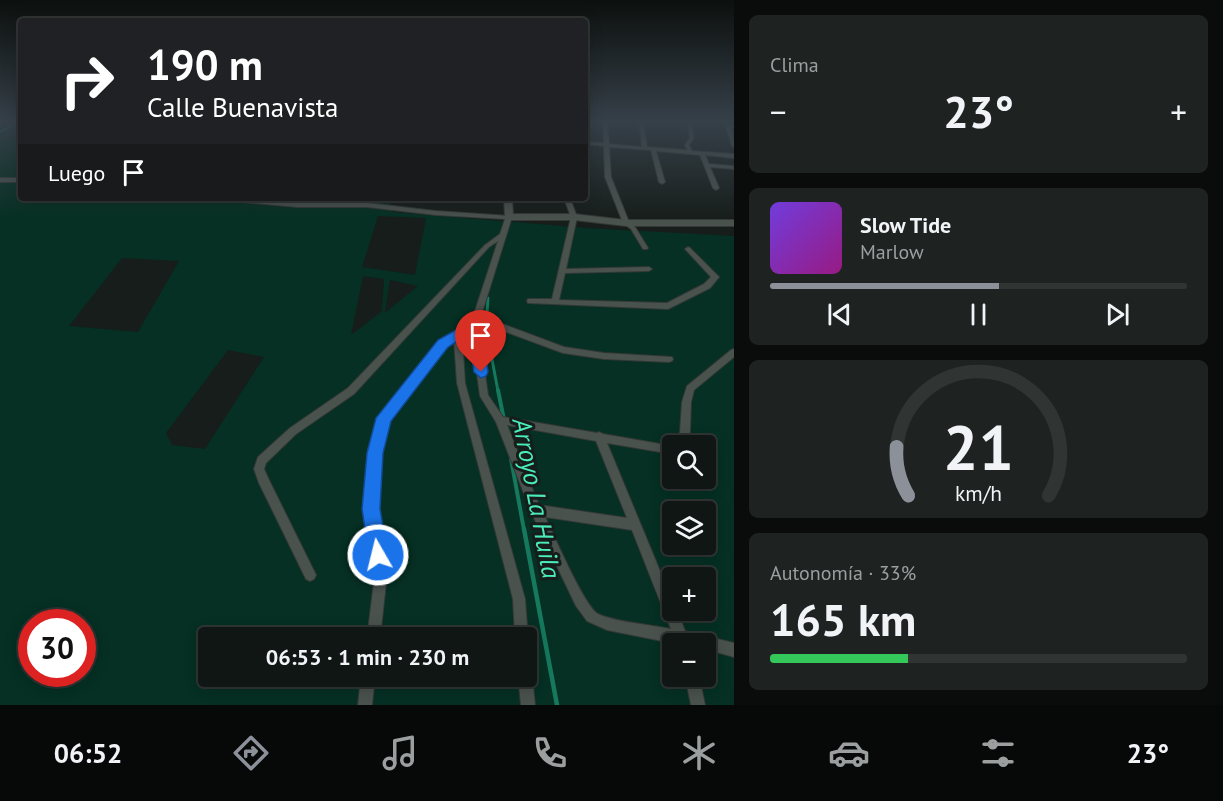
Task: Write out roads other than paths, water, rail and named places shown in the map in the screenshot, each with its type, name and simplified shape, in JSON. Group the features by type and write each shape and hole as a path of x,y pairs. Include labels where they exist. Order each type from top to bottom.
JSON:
{"street":[{"path":"607,155 608,177 626,223 633,228 645,248"},
{"path":"654,155 662,182"},
{"path":"703,155 716,188"},
{"path":"706,165 733,168"},
{"path":"0,180 18,180"},
{"path":"249,201 297,206 399,207 436,213 574,218 626,223 734,223"},
{"path":"398,201 399,207"},
{"path":"508,201 509,217 476,321 484,396 500,420 536,510 580,602 591,616 607,624 662,635"},
{"path":"555,302 574,218 568,201"},
{"path":"310,575 263,480 259,469 262,460 293,431 351,391 487,246 503,234"},
{"path":"531,301 668,306 707,286 715,278 688,249"},
{"path":"562,271 649,269"},
{"path":"374,627 381,574 371,509 375,453 383,418 443,343 476,321"},
{"path":"476,321 563,350 604,356 669,358"},
{"path":"458,335 461,383 519,599 521,627"},
{"path":"686,435 687,394 690,388 734,352"},
{"path":"500,420 662,448"},
{"path":"599,436 634,525 681,633"},
{"path":"536,510 634,525"},
{"path":"716,647 734,651"},
{"path":"364,705 366,687"},
{"path":"526,687 528,705"},
{"path":"694,687 698,705"}],"waterway":[{"name":"Arroyo La Huila","path":"488,298 486,328 498,391"},
{"name":"Arroyo La Huila","path":"498,390 504,420"},
{"name":"Arroyo La Huila","path":"511,459 524,530"},
{"name":"Arroyo La Huila","path":"524,529 557,705"}]}
